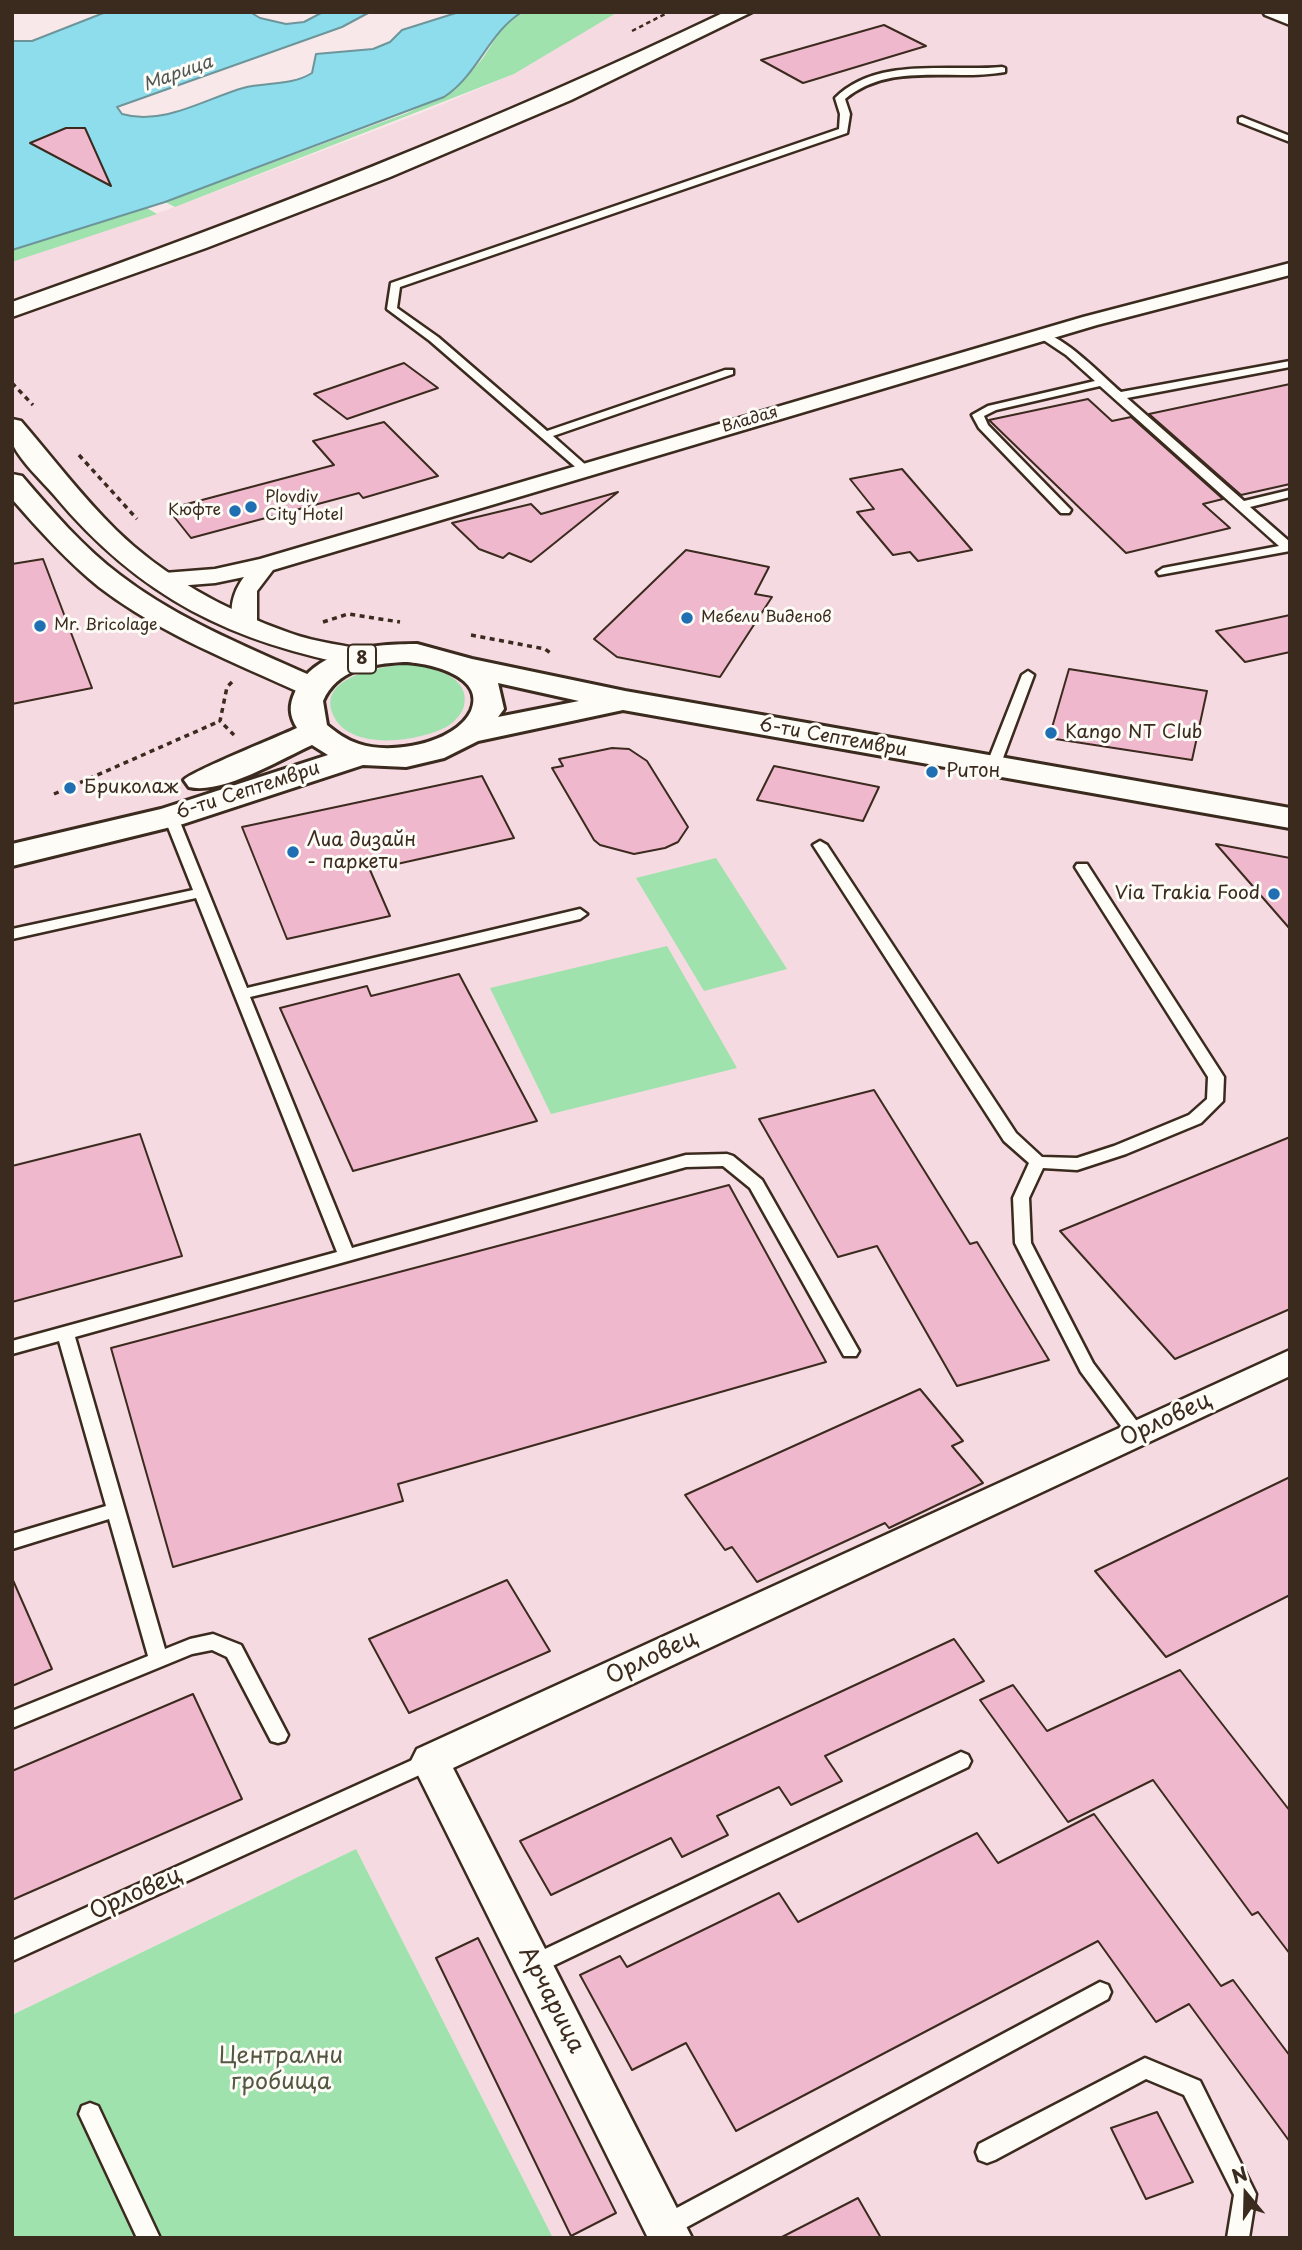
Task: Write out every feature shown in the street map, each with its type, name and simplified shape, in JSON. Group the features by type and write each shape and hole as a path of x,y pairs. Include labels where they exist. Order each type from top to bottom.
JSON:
{"main road":[{"name":"8","path":"314,688 334,670 363,658 418,653 465,667"},
{"path":"465,667 477,676 488,698 482,721 473,732"},
{"name":"6-ти Септември","path":"465,667 625,701 1290,818"},
{"path":"314,688 306,710 315,732"},
{"name":"6-ти Септември","path":"473,732 625,701"},
{"name":"8","path":"315,732 342,750 361,755 392,757 423,754 451,745 473,732"},
{"name":"6-ти Септември","path":"12,830 159,793 229,771 315,732"},
{"name":"6-ти Септември","path":"12,855 171,817 361,755"}],"street":[{"path":"12,290 170,236 314,181 576,70 696,12"},
{"path":"12,310 191,248 424,157 616,74 742,12"},
{"path":"1271,12 1290,20"},
{"name":"Владая","path":"1236,281 1290,256"},
{"name":"Владая","path":"163,580 215,576 265,565 1043,335 1236,281 1290,269"},
{"path":"12,427 107,536 143,568 245,623 300,646 363,658"},
{"path":"18,497 111,581 150,608 314,688"},
{"path":"245,623 245,591 265,565"},
{"name":"Орловец","path":"430,1761 1290,1363"},
{"name":"Арчарица","path":"430,1761 668,2232"}],"lane":[{"path":"583,469 434,339 392,309 395,285 844,131 845,114 840,98 861,83 904,74 969,74 1002,70"},
{"path":"1242,120 1290,139"},
{"path":"1043,335 1103,382 1289,547"},
{"path":"1118,396 1290,364"},
{"path":"545,435 729,372"},
{"path":"1065,510 983,426 978,415 992,408 1103,382"},
{"path":"1244,505 1290,494"},
{"path":"1163,572 1289,547"},
{"path":"993,766 1028,675"},
{"path":"171,817 347,1257"},
{"path":"820,845 1010,1137 1038,1162 1077,1164 1120,1150 1195,1119 1215,1101 1216,1077 1082,867"},
{"path":"12,934 203,892"},
{"path":"242,993 580,914"},
{"path":"12,1348 686,1161 727,1160 756,1184 850,1351"},
{"path":"1038,1162 1021,1198 1023,1243 1087,1367 1136,1433"},
{"path":"65,1333 159,1660"},
{"path":"12,1542 115,1510"},
{"path":"12,1720 190,1647 213,1642 234,1651 278,1735"},
{"name":"Орловец","path":"12,1951 430,1761"},
{"path":"533,1965 961,1761"},
{"path":"668,2232 1100,1992"},
{"path":"987,2152 1145,2068 1192,2088 1245,2194 1238,2238"},
{"path":"90,2114 149,2238"}],"path":[{"path":"12,383 40,413"},
{"path":"76,453 141,523"},
{"path":"54,794 220,721"}],"shaded area":[{"path":"618,12 1290,12 1290,2238 553,2238 356,1849 12,2015 12,262 175,207 426,111 514,74"}],"green space":[{"path":"522,12 618,12 514,74 175,207 165,202 407,113 455,90 483,58 504,25"},
{"path":"147,208 157,214 12,262 12,250"},
{"path":"413,664 440,671 462,688 464,706 451,724 420,736 385,740 367,739 352,734 340,725 332,712 331,699 336,689 346,680 373,670"},
{"path":"716,858 787,969 704,991 636,878"},
{"path":"667,946 737,1068 551,1114 490,988"},
{"name":"Централни гробища","path":"356,1849 553,2238 12,2238 12,2015"}],"water":[{"name":"Марица","path":"106,12 250,12 260,18 286,24 304,22 323,12 370,12 342,27 117,107 122,114 153,117 184,110 243,88 296,80 312,73 316,54 373,49 390,42 402,30 459,12 522,12 501,31 465,78 444,97 165,202 12,250 12,41 32,41"}],"building":[{"path":"884,25 926,46 803,83 761,60"},
{"path":"66,128 85,128 111,186 30,143"},
{"path":"404,363 438,388 347,419 314,394"},
{"path":"1290,384 1290,484 1241,495 1149,414"},
{"path":"1088,399 1112,421 1131,417 1223,499 1203,504 1230,528 1126,553 989,420"},
{"path":"384,422 438,476 363,498 359,493 191,538 168,509 334,465 313,441"},
{"path":"902,469 972,550 918,561 910,552 893,555 857,512 874,509 850,479"},
{"path":"618,492 531,562 509,553 503,558 479,549 452,523 531,504 541,514"},
{"name":"Мебели Виденов","path":"686,550 769,567 755,594 772,597 720,677 617,657 594,639"},
{"name":"Mr. Bricolage","path":"43,559 92,688 12,704 12,564"},
{"path":"1290,615 1290,652 1245,662 1216,631"},
{"path":"1069,669 1207,691 1192,760 1049,738"},
{"path":"612,748 629,749 647,761 688,827 678,842 665,848 634,854 600,845 594,840 552,768 563,766 559,759"},
{"path":"774,766 879,787 863,821 757,800"},
{"path":"482,776 514,838 370,870 390,916 287,939 242,827"},
{"name":"Via Trakia Food","path":"1216,844 1290,858 1290,929"},
{"path":"459,974 537,1121 353,1171 280,1008 367,986 371,996"},
{"path":"874,1090 970,1244 977,1242 1049,1360 957,1386 877,1246 838,1257 759,1119"},
{"path":"140,1134 182,1256 12,1302 12,1166"},
{"path":"1290,1137 1290,1309 1175,1359 1060,1231"},
{"path":"729,1185 826,1362 398,1484 403,1501 173,1567 111,1348"},
{"path":"920,1389 963,1441 952,1446 983,1483 889,1528 885,1523 757,1582 732,1547 725,1550 685,1495"},
{"path":"1290,1477 1290,1595 1166,1657 1095,1571"},
{"path":"12,1578 52,1669 12,1686"},
{"path":"507,1580 550,1651 409,1713 369,1639"},
{"path":"954,1639 984,1681 825,1756 842,1781 791,1805 779,1787 717,1816 728,1835 682,1857 671,1838 551,1895 520,1841"},
{"path":"1180,1670 1290,1811 1290,1954 1258,1912 1252,1915 1153,1780 1068,1822 980,1700 1013,1685 1047,1731"},
{"path":"193,1694 242,1799 12,1900 12,1771"},
{"path":"1094,1814 1221,1986 1233,1980 1290,2056 1290,2142 1189,2004 1156,2022 1098,1941 736,2131 686,2043 632,2070 580,1975 620,1956 627,1967 779,1893 798,1922 977,1833 998,1863"},
{"path":"478,1938 616,2213 571,2236 436,1958"},
{"path":"1157,2112 1193,2182 1146,2199 1111,2128"},
{"path":"858,2198 881,2238 780,2238"}],"place":[{"name":"Plovdiv City Hotel","path":"251,507"},
{"name":"Кюфте","path":"235,511"},
{"name":"Мебели Виденов","path":"687,618"},
{"name":"Mr. Bricolage","path":"40,626"},
{"name":"Kango NT Club","path":"1051,733"},
{"name":"Ритон","path":"932,772"},
{"name":"Бриколаж","path":"70,788"},
{"name":"Лиа дизайн - паркети","path":"293,852"},
{"name":"Via Trakia Food","path":"1274,894"}]}
